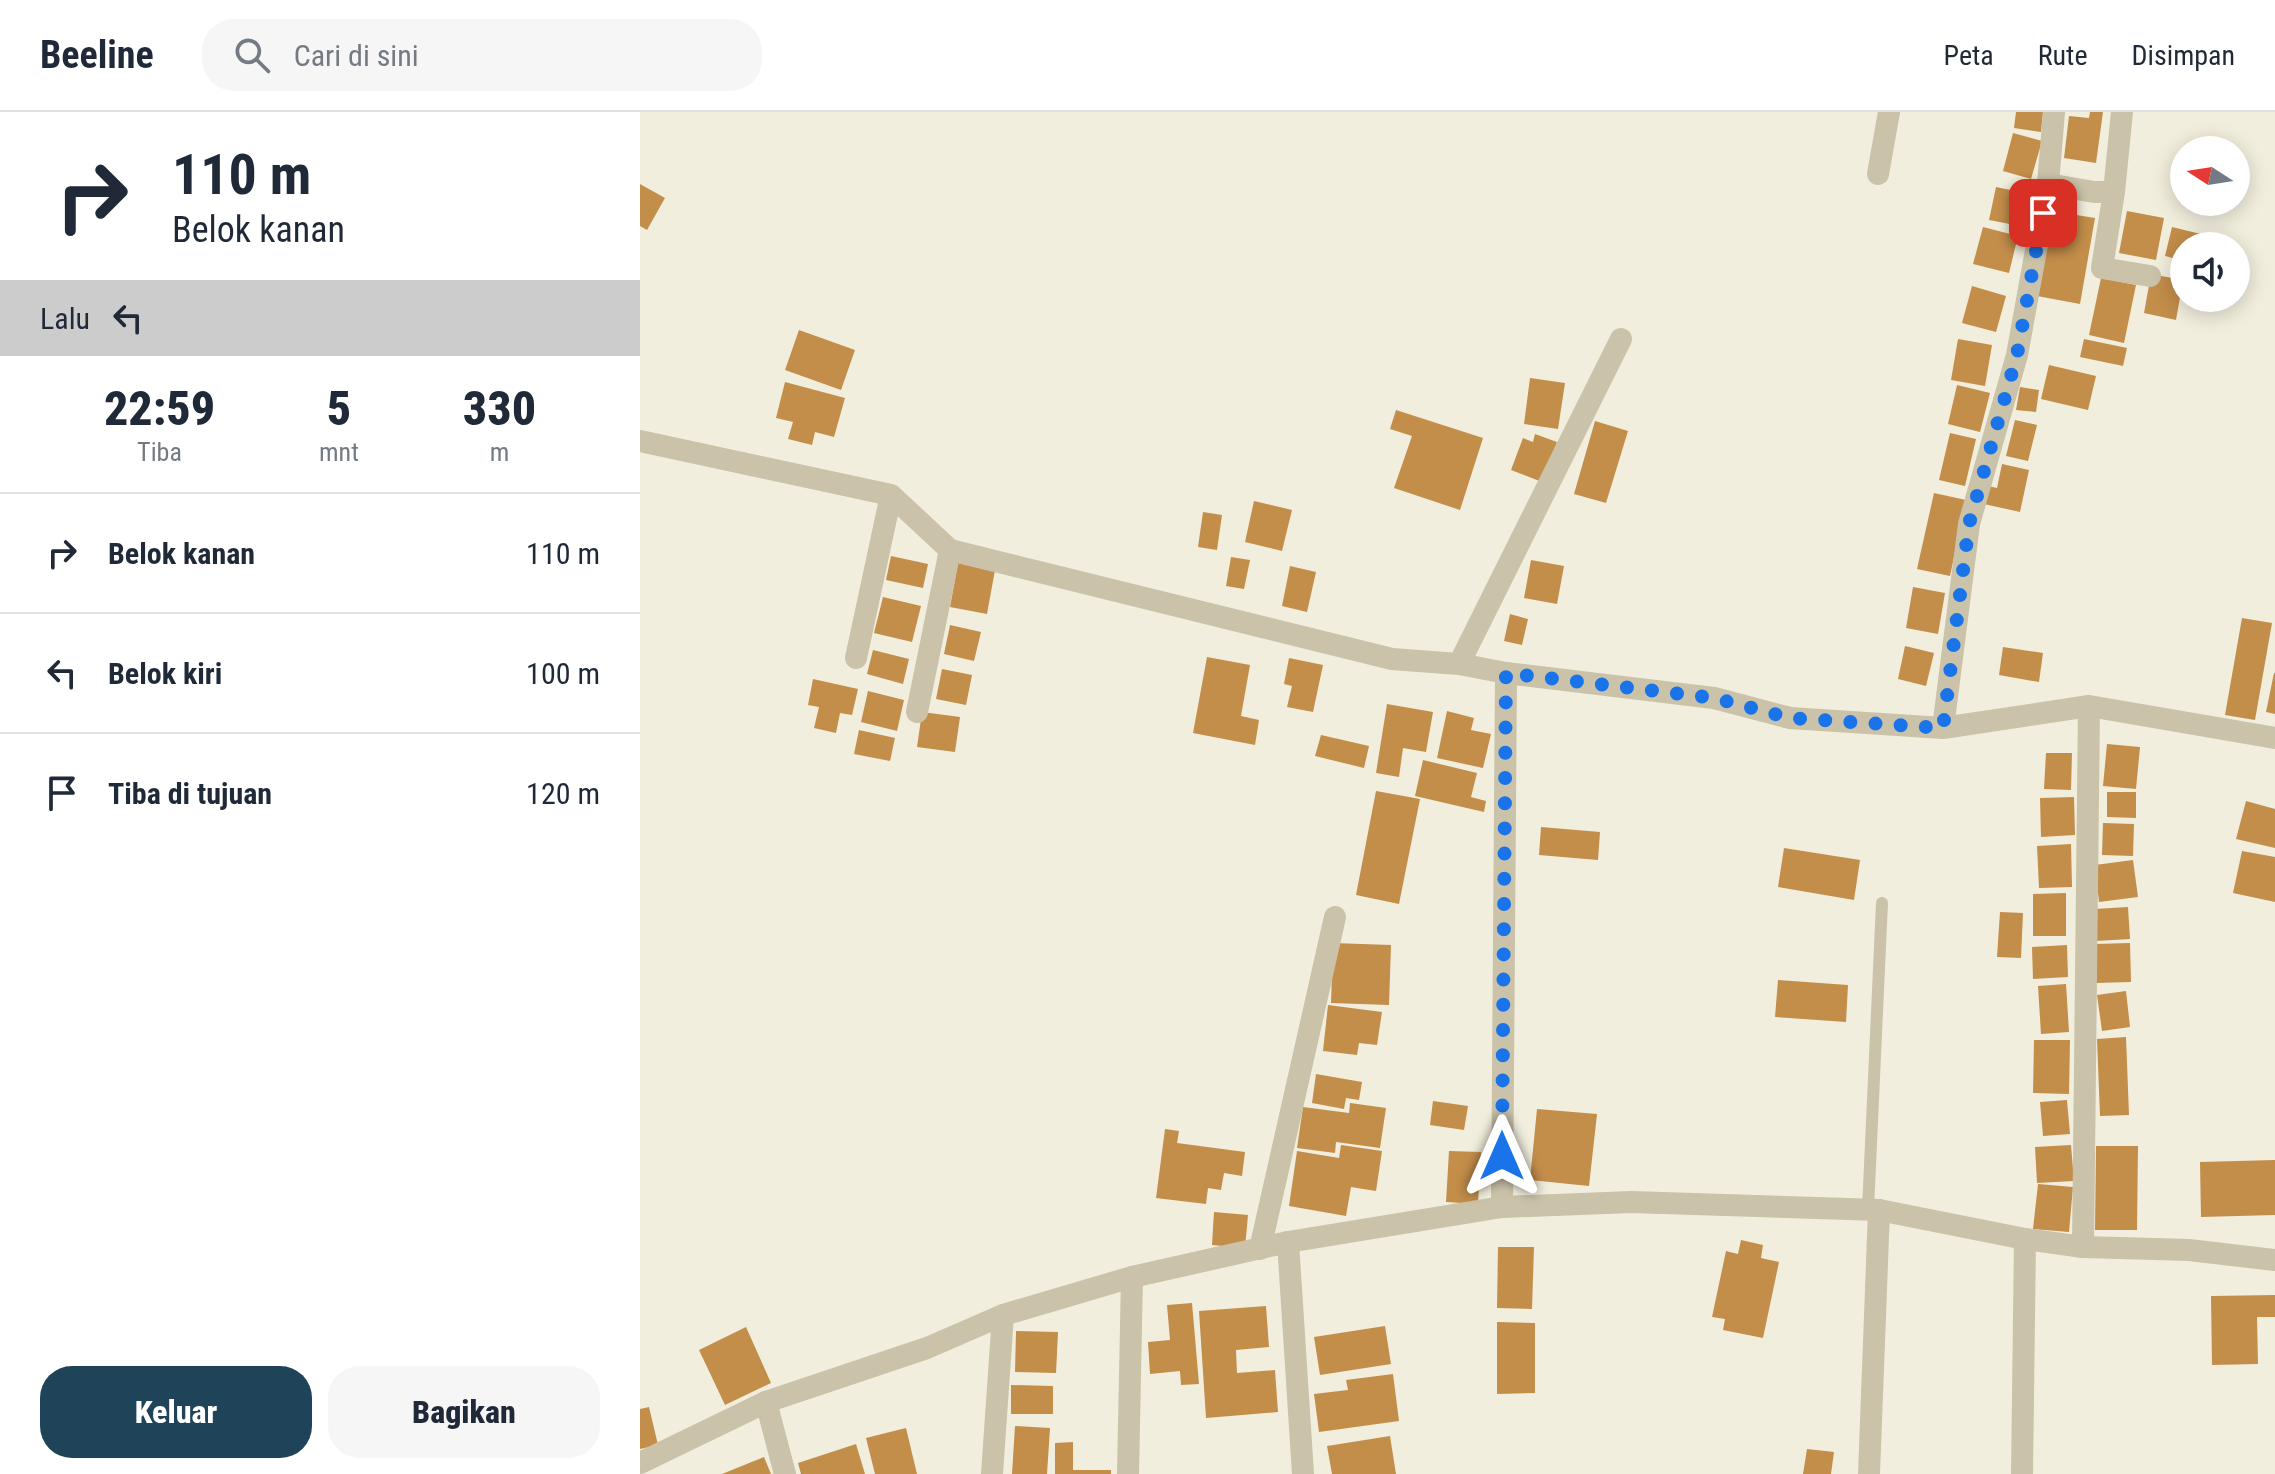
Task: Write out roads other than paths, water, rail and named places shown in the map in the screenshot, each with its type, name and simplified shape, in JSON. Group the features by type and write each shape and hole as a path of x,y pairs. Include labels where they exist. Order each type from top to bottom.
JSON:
{"street":[{"path":"1878,174 1889,112"},
{"path":"1943,728 1969,524 2017,355 2048,184 2054,112"},
{"path":"2122,112 2102,268 2150,276"},
{"path":"2048,184 2094,192 2114,192"},
{"path":"1459,664 1621,339"},
{"path":"640,441 891,495 950,550 1392,659 1459,664 1506,673 1714,698 1790,718 1943,728 2089,706 2275,738"},
{"path":"856,658 891,495"},
{"path":"917,712 950,550"},
{"path":"1502,1207 1506,673"},
{"path":"2083,1247 2089,706"},
{"path":"1260,1249 1335,917"},
{"path":"640,1463 766,1402 927,1348 1003,1315 1132,1277 1288,1242 1502,1207 1631,1202 1873,1210 2083,1247 2189,1250 2275,1260"},
{"path":"1869,1474 1873,1210"},
{"path":"2022,1474 2025,1239"},
{"path":"1288,1242 1303,1474"},
{"path":"1128,1474 1132,1277"},
{"path":"992,1474 1003,1315"},
{"path":"766,1402 785,1474"}],"lane":[{"path":"1873,1210 1882,903"}]}
